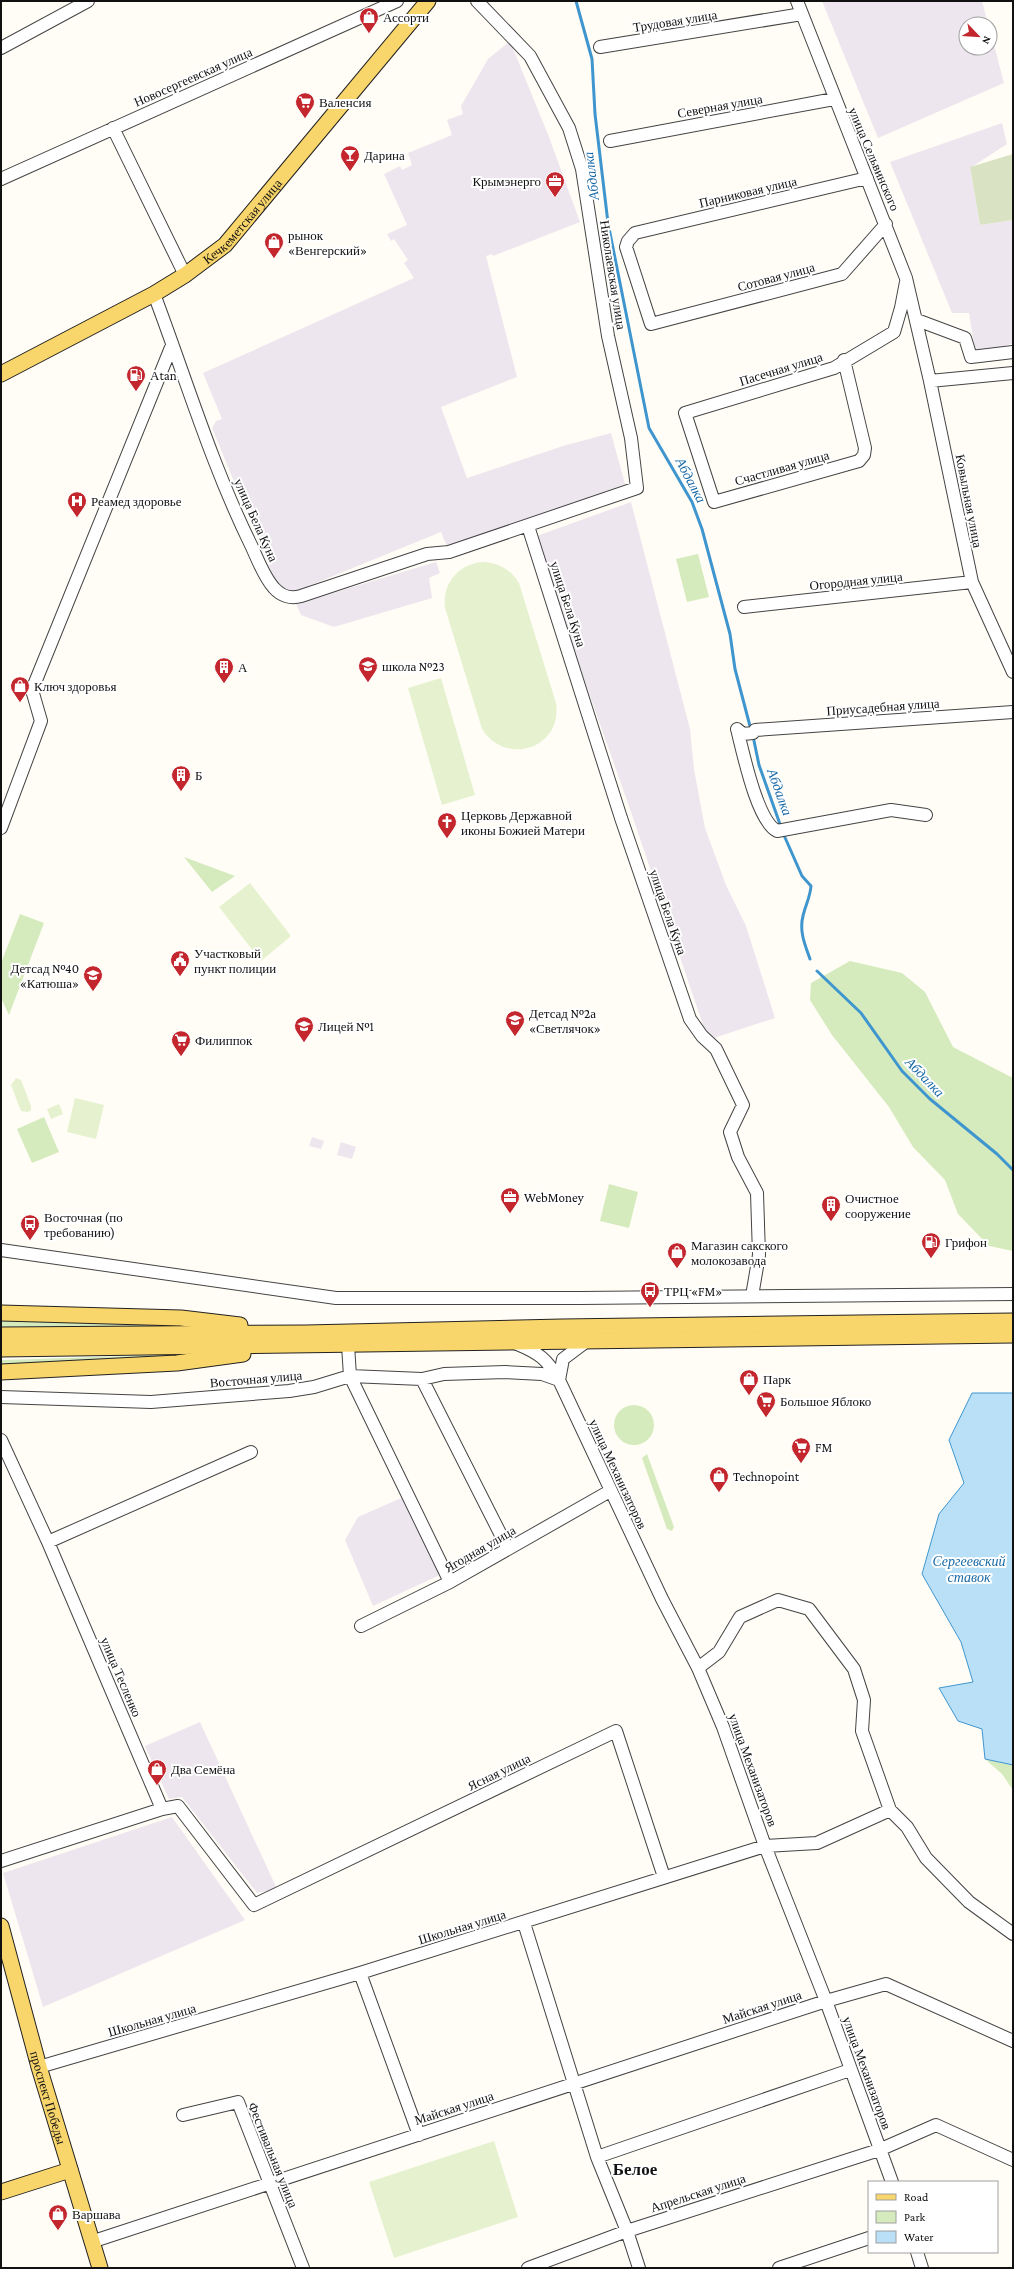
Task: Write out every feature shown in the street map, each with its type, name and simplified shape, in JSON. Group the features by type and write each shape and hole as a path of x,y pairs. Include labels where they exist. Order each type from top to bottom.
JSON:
{"main road":[{"name":"Кечкеметская улица","path":"1,374 154,294 185,275 225,245 428,1"},
{"path":"1,1313 181,1318 306,1333"},
{"path":"1,1335 306,1333 562,1327 1013,1321"},
{"path":"1,1350 1013,1335"},
{"path":"1,1372 177,1363 232,1356 288,1346"},
{"name":"проспект Победы","path":"1,1926 39,2067 100,2268"},
{"path":"1,2192 70,2170"}],"street":[{"path":"1,48 71,5 88,1"},
{"name":"Новосергеевская улица","path":"1,179 397,1"},
{"name":"Николаевская улица","path":"477,1 530,56 569,128 582,169 608,336 631,438 637,488"},
{"name":"улица Сельвинского","path":"797,1 834,99 886,224 906,278 918,325"},
{"name":"Трудовая улица","path":"600,48 802,14"},
{"name":"Северная улица","path":"610,141 834,99"},
{"path":"113,128 185,275"},
{"name":"Парниковая улица","path":"652,324 626,247 628,241 634,233 867,178"},
{"name":"Сотовая улица","path":"652,324 842,274 886,224"},
{"name":"Пасечная улица","path":"714,502 685,413 834,368 844,360 894,332 901,308 906,278"},
{"name":"улица Бела Куна","path":"154,294 172,346 240,523 269,582 278,592 294,598 426,554 449,552 637,488"},
{"path":"918,325 965,338 972,357 1013,352"},
{"name":"Ковыльная улица","path":"918,325 972,582 1013,672"},
{"path":"1,828 41,721 32,690 172,346"},
{"name":"Счастливая улица","path":"714,502 859,461 864,455 865,448 844,360"},
{"path":"930,381 1013,373"},
{"name":"улица Бела Куна","path":"528,526 620,818 690,1019 702,1036 716,1049 743,1106 730,1132 738,1157 757,1193 759,1255 752,1296"},
{"name":"Огородная улица","path":"744,607 972,582"},
{"name":"Приусадебная улица","path":"926,815 891,810 783,831 772,828 754,795 737,729 751,732 1013,712"},
{"path":"1,1250 336,1298 572,1298 1013,1294"},
{"path":"559,1380 563,1359 587,1341"},
{"name":"улица Механизаторов","path":"512,1342 540,1355 547,1361 559,1380 662,1599 698,1668 723,1726 765,1846 826,2001 879,2150 892,2181"},
{"path":"348,1345 350,1376 450,1582"},
{"name":"Восточная улица","path":"1,1397 152,1402 289,1392 314,1387 350,1376 422,1379 444,1374 505,1372 542,1374 559,1380"},
{"path":"422,1379 508,1549"},
{"name":"улица Тесленко","path":"1,1440 48,1542 162,1809"},
{"path":"48,1542 251,1452"},
{"name":"Ягодная улица","path":"361,1626 450,1582 610,1490"},
{"path":"698,1668 719,1652 740,1617 778,1600 809,1609 857,1676 864,1700 862,1732 890,1810 907,1827 926,1858 969,1902 1013,1934"},
{"name":"Ясная улица","path":"162,1809 178,1806 254,1905 616,1730 664,1877"},
{"path":"1,1861 162,1809"},
{"name":"Школьная улица","path":"39,2067 360,1973 524,1923 664,1877 765,1846 817,1843 890,1810"},
{"path":"524,1923 597,2157 627,2231 639,2268"},
{"path":"360,1973 418,2135"},
{"name":"Майская улица","path":"91,2242 826,2001 886,1984 1013,2041"},
{"path":"597,2157 850,2070"},
{"name":"Фестивальная улица","path":"183,2115 238,2102 303,2268"},
{"name":"Апрельская улица","path":"531,2267 627,2231 879,2150 936,2125 1013,2160"},
{"path":"778,2268 868,2238"},
{"path":"917,2253 922,2268"}],"shaded area":[{"path":"822,1 982,1 986,16 958,16 958,56 997,56 1004,83 878,138"},
{"path":"510,41 549,137 580,222 493,256 492,254 486,256 517,377 441,407 467,478 563,446 611,433 625,484 448,549 441,532 294,592 277,586 212,428 216,421 222,419 203,373 414,278 404,263 408,260 394,239 391,241 387,234 407,225 384,174 400,166 402,170 412,165 408,153 452,135 447,120 463,114 461,106 488,59"},
{"path":"1002,123 1007,144 970,168 980,225 1013,220 1013,343 976,357 969,313 952,313 890,162"},
{"path":"631,502 690,729 694,769 705,828 726,885 746,926 775,1018 708,1040 631,812 534,537"},
{"path":"436,562 440,573 429,578 432,598 334,627 301,615 296,604"},
{"path":"312,1137 324,1141 321,1149 309,1146"},
{"path":"341,1142 356,1147 352,1159 337,1155"},
{"path":"408,1495 442,1574 373,1606 345,1540 358,1517"},
{"path":"200,1722 277,1889 257,1893 182,1797 169,1799 145,1746"},
{"path":"172,1817 245,1920 43,2007 3,1873"}],"green space":[{"path":"1013,154 1013,220 980,225 970,167"},
{"path":"698,554 709,597 687,602 676,559"},
{"path":"484,562 495,564 504,568 516,578 519,583 556,703 556,719 551,731 542,741 531,747 518,749 505,747 492,741 482,729 445,608 446,590 454,576 467,566"},
{"path":"441,678 475,795 442,805 408,688"},
{"path":"184,857 235,876 212,892"},
{"path":"250,883 291,936 261,961 219,907"},
{"path":"20,914 44,923 9,1015 1,998 1,963"},
{"path":"850,961 902,973 925,992 953,1047 1013,1078 1013,1251 989,1246 958,1214 945,1180 913,1147 889,1107 832,1035 810,1000 811,983"},
{"path":"16,1078 21,1080 31,1106 31,1110 28,1112 21,1111 11,1085"},
{"path":"75,1098 104,1105 96,1139 67,1132"},
{"path":"59,1104 63,1114 51,1119 47,1109"},
{"path":"44,1117 59,1152 32,1163 17,1129"},
{"path":"609,1184 638,1192 629,1228 600,1221"},
{"path":"1,1319 179,1327 1,1330"},
{"path":"162,1355 162,1358 1,1369 1,1360"},
{"path":"638,1405 645,1408 651,1414 654,1425 653,1433 645,1442 638,1445 630,1445 623,1442 615,1433 614,1421 617,1414 626,1406"},
{"path":"647,1454 674,1527 672,1531 667,1529 642,1458"},
{"path":"985,1759 1013,1765 1013,1790 1002,1774"},
{"path":"494,2141 518,2217 394,2258 369,2182"}],"water":[{"name":"Сергеевский ставок","path":"972,1393 1013,1393 1013,1765 985,1759 982,1729 958,1721 939,1688 973,1682 961,1642 922,1574 939,1514 964,1483 949,1440"}],"waterway":[{"name":"Абдалка","path":"576,1 592,59 595,114 608,223 649,428 692,502 702,529 730,634 735,669 751,730"},
{"name":"Абдалка","path":"753,736 759,765 781,827"},
{"name":"Абдалка","path":"783,833 802,876 811,886 802,922 803,938 810,959"},
{"name":"Абдалка","path":"817,971 861,1013 902,1071 930,1099 997,1154 1013,1170"}],"place":[{"name":"Ассорти","path":"369,34"},
{"name":"Валенсия","path":"305,119"},
{"name":"Дарина","path":"350,172"},
{"name":"Крымэнерго","path":"555,198"},
{"name":"рынок «Венгерский»","path":"274,259"},
{"name":"Аtan","path":"136,392"},
{"name":"Реамед здоровье","path":"77,518"},
{"name":"школа №23","path":"368,683"},
{"name":"А","path":"224,684"},
{"name":"Ключ здоровья","path":"20,703"},
{"name":"Б","path":"181,792"},
{"name":"Церковь Державной иконы Божией Матери","path":"447,839"},
{"name":"Участковый пункт полиции","path":"180,977"},
{"name":"Детсад №40 «Катюша»","path":"93,992"},
{"name":"Детсад №2а «Светлячок»","path":"515,1037"},
{"name":"Лицей №1","path":"304,1043"},
{"name":"Филиппок","path":"181,1057"},
{"name":"WebMoney","path":"510,1214"},
{"name":"Очистное сооружение","path":"831,1222"},
{"name":"Восточная (по требованию)","path":"30,1241"},
{"name":"Грифон","path":"931,1259"},
{"name":"Магазин сакского молокозавода","path":"677,1269"},
{"name":"ТРЦ «FM»","path":"650,1308"},
{"name":"Парк","path":"749,1396"},
{"name":"Большое Яблоко","path":"766,1418"},
{"name":"FM","path":"801,1464"},
{"name":"Technopoint","path":"719,1493"},
{"name":"Два Семёна","path":"157,1786"},
{"name":"Варшава","path":"58,2231"}],"district":[{"name":"Белое","path":"635,2169"}]}
